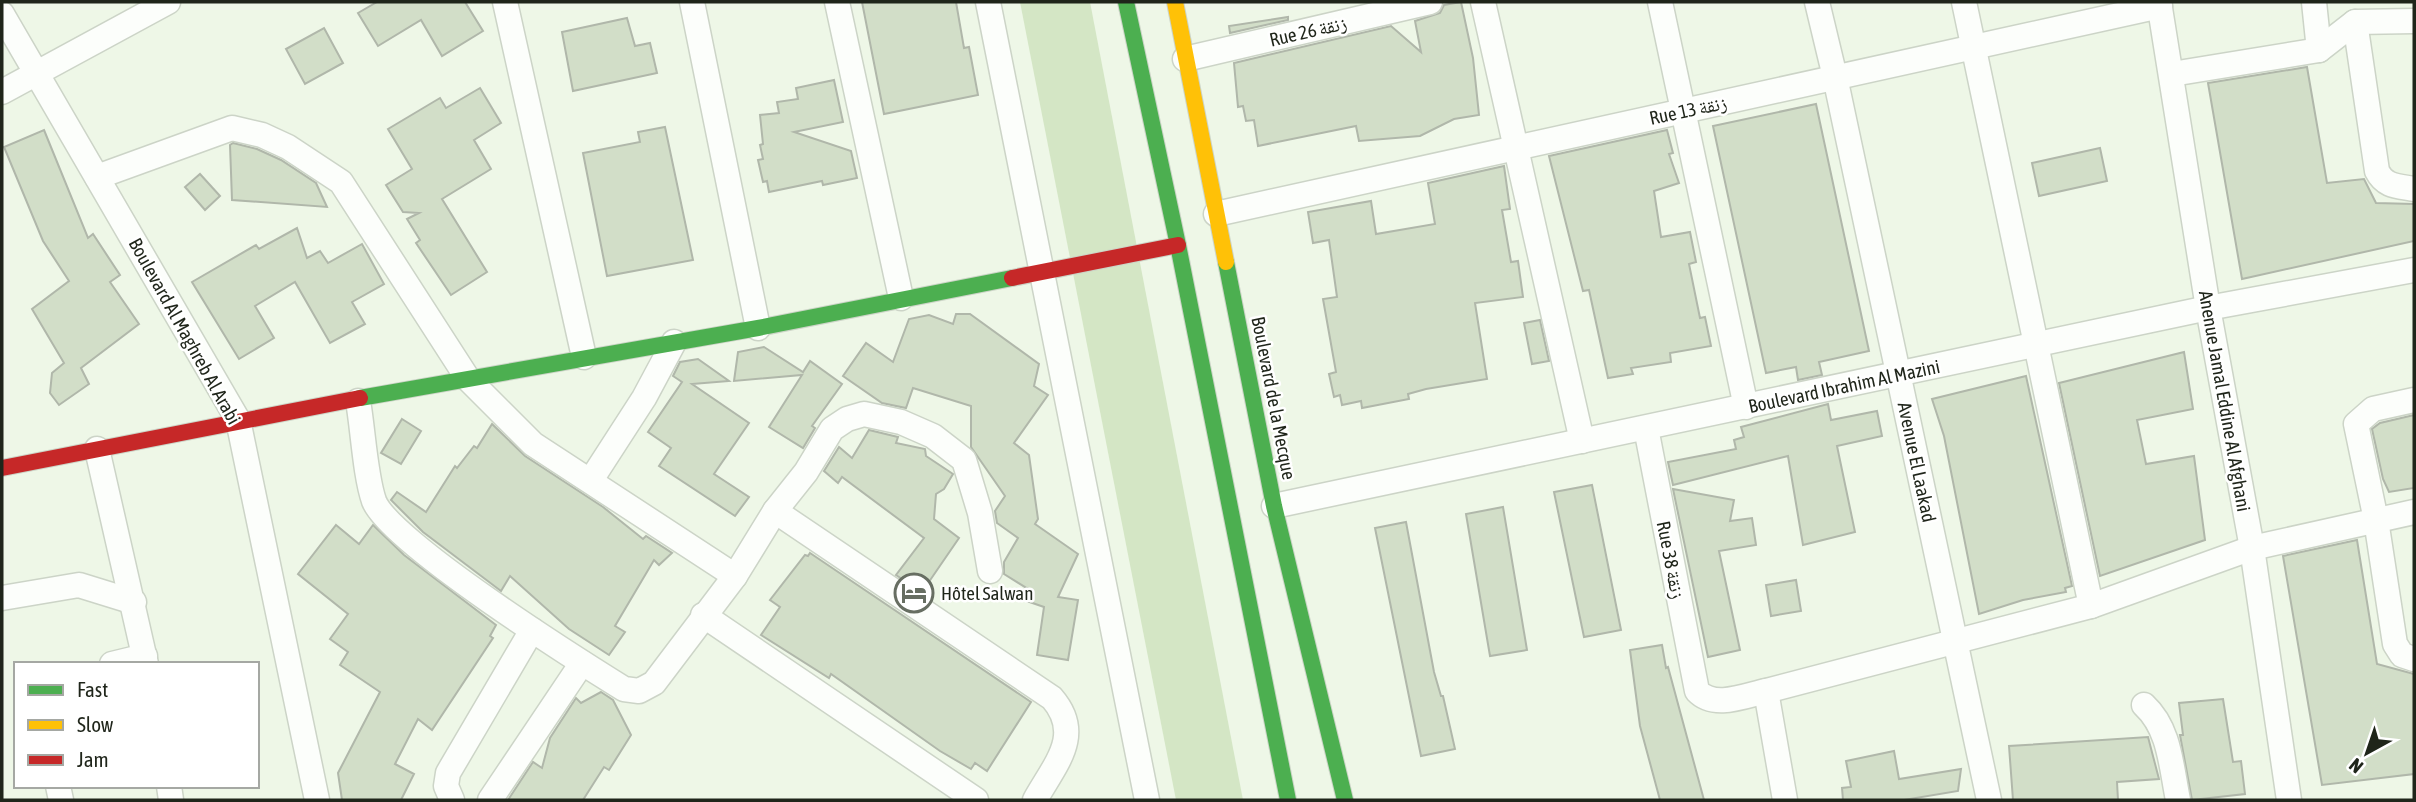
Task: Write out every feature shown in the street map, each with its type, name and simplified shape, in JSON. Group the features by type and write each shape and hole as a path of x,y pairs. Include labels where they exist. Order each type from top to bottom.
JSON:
{"main road":[{"path":"1126,2 1178,245 1288,800"},
{"name":"Boulevard de la Mecque","path":"1175,2 1274,506 1345,800"},
{"path":"2,468 238,420 358,401 584,357 758,328 1039,270 1178,245"}],"street":[{"path":"2,92 168,2"},
{"path":"505,2 584,357"},
{"path":"692,2 758,328"},
{"path":"837,2 901,298"},
{"path":"988,2 1039,270 1147,800"},
{"name":"Rue 26 زنقة","path":"1185,60 1430,2"},
{"path":"1483,2 1583,441"},
{"path":"1660,2 1746,407"},
{"name":"Avenue El Laakad","path":"1816,2 1835,77 1989,800"},
{"path":"1964,2 2091,606"},
{"path":"2314,2 2319,50"},
{"name":"Rue 13 زنقة","path":"1216,214 2160,4"},
{"name":"Anenue Jamal Eddine Al Afghani","path":"2160,4 2208,308 2252,548 2289,800"},
{"name":"Boulevard Al Maghreb Al Arabi","path":"2,14 238,420 317,800"},
{"path":"2172,74 2319,50 2355,22 2414,21"},
{"path":"2355,22 2377,171 2381,180 2390,185 2414,189"},
{"path":"97,177 232,128 262,135 288,147 341,181 468,379 533,444 735,576"},
{"name":"Boulevard Ibrahim Al Mazini","path":"1274,506 2208,308 2414,270"},
{"path":"591,480 644,398 674,342"},
{"path":"2414,400 2373,409 2356,424 2376,520 2395,644 2402,655 2414,659"},
{"path":"358,401 374,501 385,519 408,540 532,629 624,689 639,691 654,683 735,576 775,511 806,472 832,429 848,419 864,414 901,422 933,436 964,460 980,513 990,571"},
{"name":"Rue 38 زنقة","path":"1646,428 1697,691 1705,700 1715,701 1766,691"},
{"path":"97,449 146,660"},
{"path":"775,511 1052,698 1063,711 1068,726 1066,743 1035,800"},
{"path":"1785,800 1766,691 2091,606 2252,548 2414,512"},
{"path":"2,598 79,585 134,602"},
{"path":"703,615 976,800"},
{"path":"452,800 446,786 448,773 532,629"},
{"path":"490,800 582,663"},
{"path":"2144,705 2157,716 2164,730 2178,800"}],"green space":[{"path":"1020,2 1090,2 1243,800 1176,800"}],"building":[{"path":"377,2 465,2 483,31 442,56 421,20 378,46 358,13"},
{"path":"862,2 956,2 964,48 969,47 978,95 884,114"},
{"path":"1461,2 1473,58 1479,115 1454,119 1420,136 1359,141 1356,126 1258,146 1254,120 1246,121 1243,106 1238,107 1234,63 1391,26 1421,52 1415,21 1440,13 1444,5"},
{"path":"1288,17 1288,20 1230,33 1229,26"},
{"path":"627,18 635,46 650,43 657,73 573,91 562,32"},
{"path":"324,28 343,63 305,84 286,49"},
{"path":"2307,67 2327,183 2364,179 2376,203 2414,204 2414,241 2242,279 2208,83"},
{"path":"834,80 843,122 794,132 851,151 857,178 823,185 822,181 769,192 767,181 763,182 758,160 763,159 760,115 779,113 777,102 798,99 796,88"},
{"path":"480,88 501,123 474,140 491,169 442,199 487,272 451,295 416,243 420,240 407,219 419,213 403,212 386,185 412,169 388,129 440,98 446,108"},
{"path":"1816,104 1869,351 1819,362 1822,375 1798,380 1796,367 1766,373 1713,126"},
{"path":"665,127 693,260 607,276 583,153 640,142 638,132"},
{"path":"44,130 88,238 93,234 120,275 110,282 139,324 81,368 89,384 59,405 50,393 52,373 64,363 32,309 69,281 43,241 4,147"},
{"path":"1667,130 1673,153 1669,154 1679,183 1654,191 1661,237 1690,232 1696,262 1689,264 1700,318 1705,317 1711,346 1670,353 1671,362 1631,368 1633,374 1608,378 1589,290 1583,291 1549,156"},
{"path":"233,143 257,149 281,160 316,183 327,207 232,200 230,145"},
{"path":"2100,148 2107,181 2039,196 2032,163"},
{"path":"1504,166 1510,209 1502,210 1511,262 1518,261 1523,297 1475,303 1487,379 1426,389 1408,394 1409,399 1362,408 1361,401 1342,405 1340,395 1334,397 1329,374 1336,372 1323,299 1337,297 1329,240 1313,243 1308,212 1371,201 1376,234 1435,224 1428,183"},
{"path":"200,174 220,196 205,210 185,187"},
{"path":"297,228 307,258 320,251 328,263 362,244 384,284 352,302 365,324 330,343 295,282 255,306 274,338 239,359 192,282 256,245 259,249"},
{"path":"956,314 970,314 1039,364 1034,386 1048,395 1014,443 1029,455 1038,519 1035,524 1078,554 1058,597 1078,600 1068,660 1037,655 1044,607 1018,598 1028,589 1004,574 1004,562 1018,538 997,523 995,511 1005,496 971,447 971,406 913,388 906,408 882,403 843,376 866,343 893,362 909,319 929,315 953,324"},
{"path":"1540,320 1549,361 1532,364 1524,323"},
{"path":"764,347 803,372 810,361 842,384 812,426 815,428 803,448 769,427 802,375 734,381 738,352"},
{"path":"2184,352 2193,409 2137,420 2146,464 2194,456 2205,540 2100,576 2059,383"},
{"path":"698,359 729,381 692,384 749,423 714,474 749,497 735,516 659,466 671,448 648,432 682,382 673,376 680,362"},
{"path":"2026,376 2072,586 2065,588 2066,592 2023,600 1979,614 1944,436 1932,399"},
{"path":"1828,404 1831,420 1877,411 1882,436 1837,446 1855,532 1803,545 1788,456 1673,485 1668,462 1736,449 1734,440 1744,437 1741,427"},
{"path":"2414,415 2414,488 2389,492 2383,479 2372,429 2380,423"},
{"path":"402,419 421,431 401,464 381,453"},
{"path":"492,424 525,456 603,507 643,539 646,536 672,553 659,565 654,560 615,626 625,632 609,655 569,629 510,576 501,591 423,532 391,500 397,492 426,512 455,466 457,468 474,446 477,448"},
{"path":"869,430 898,437 896,443 925,449 926,456 953,474 944,489 936,494 934,519 959,538 922,592 896,575 924,538 842,477 838,483 824,471 839,447 852,458"},
{"path":"1592,485 1621,630 1584,637 1554,492"},
{"path":"1673,489 1734,500 1730,521 1752,518 1756,545 1719,551 1740,650 1708,657"},
{"path":"1503,507 1527,650 1490,656 1466,514"},
{"path":"1406,522 1434,672 1443,696 1455,749 1421,756 1375,528"},
{"path":"336,525 359,544 373,525 404,555 496,625 490,636 493,638 432,730 418,719 395,764 414,774 401,800 342,800 338,773 380,692 340,665 348,652 330,639 348,614 298,574"},
{"path":"2357,540 2377,664 2414,674 2414,774 2322,785 2283,556"},
{"path":"810,553 1031,702 987,771 975,763 971,769 940,751 831,674 829,678 761,635 780,607 770,600 805,555"},
{"path":"1796,580 1801,611 1771,616 1766,585"},
{"path":"1662,645 1666,668 1668,667 1704,800 1660,800 1640,726 1630,650"},
{"path":"601,692 613,700 631,735 609,770 604,767 583,800 508,800 533,762 542,768 550,738 576,698 581,703"},
{"path":"2223,699 2233,762 2241,761 2245,794 2192,800 2180,735 2183,735 2179,703"},
{"path":"2148,737 2159,779 2117,782 2118,800 2013,800 2009,746"},
{"path":"1894,751 1899,779 1961,769 1958,791 1904,800 1843,800 1842,788 1851,787 1846,761"}],"traffic: fast":[{"path":"1126,2 1178,245 1288,800"},
{"path":"1226,262 1274,506 1345,800"},
{"path":"360,398 758,328 1012,278"}],"traffic: slow":[{"path":"1175,2 1226,262"}],"traffic: jam":[{"path":"1012,278 1178,245"},
{"path":"2,468 360,398"}],"place":[{"name":"Hôtel Salwan","path":"914,593"}]}
